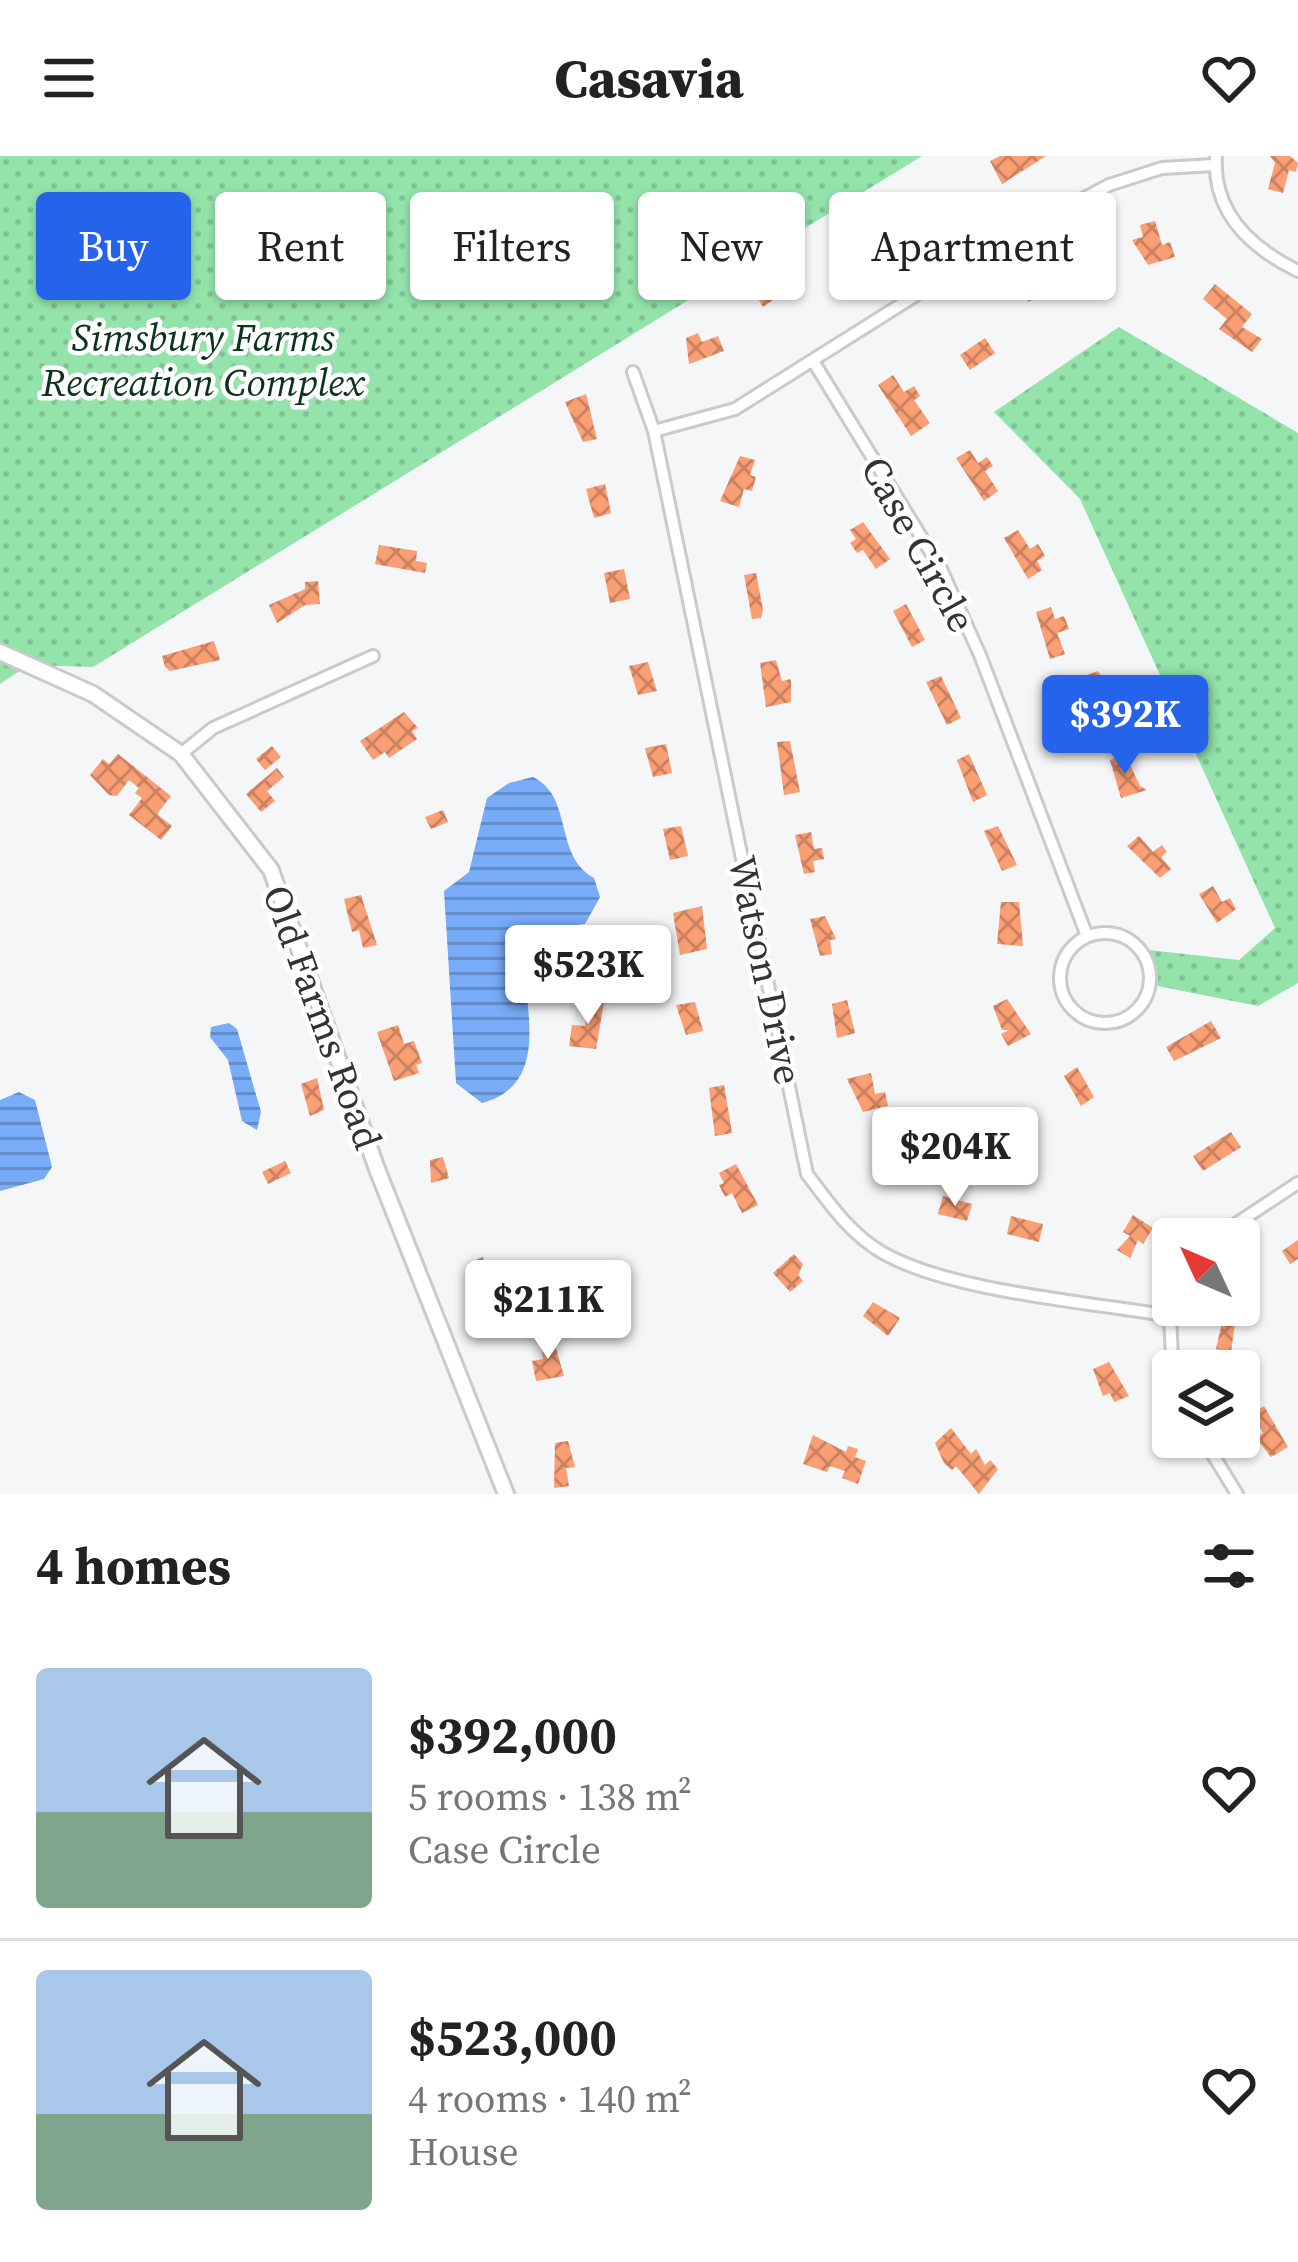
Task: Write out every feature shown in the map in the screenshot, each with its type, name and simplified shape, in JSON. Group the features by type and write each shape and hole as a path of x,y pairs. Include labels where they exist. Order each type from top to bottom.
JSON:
{"street":[{"path":"654,431 735,409 994,246 1108,185 1162,168 1215,160 1220,194 1243,237 1298,271"},
{"name":"Case Circle","path":"813,361 940,569 980,655 1087,936"},
{"name":"Watson Drive","path":"632,372 654,431 807,1174 841,1220 881,1252 920,1269 1152,1308"},
{"name":"Old Farms Road","path":"0,652 93,694 181,754 260,855 285,900 377,1169 506,1494"},
{"path":"181,754 213,728 373,656"},
{"path":"1115,934 1128,939 1147,960 1149,989 1143,1003 1119,1022 1089,1021 1076,1013 1060,987 1065,957 1087,936 1115,934"},
{"path":"1246,1218 1298,1183"},
{"path":"1215,1458 1237,1494"}],"green space":[{"name":"Simsbury Farms Recreation Complex","path":"0,156 922,156 864,192 829,192 829,213 805,228 805,192 638,192 638,300 688,300 93,667 29,665 0,684"},
{"path":"1119,327 1298,433 1298,983 1258,1006 1153,985 1155,967 1148,950 1239,960 1275,928 1080,499 994,412"}],"water":[{"path":"533,777 554,798 573,855 594,878 600,897 585,924 558,927 523,955 529,1021 526,1062 504,1093 482,1103 456,1083 444,891 469,872 487,798 509,783"},
{"path":"229,1023 237,1029 261,1112 257,1130 242,1121 228,1060 210,1037 211,1027"},
{"path":"19,1092 35,1100 52,1167 44,1179 0,1191 0,1100"}],"building":[{"path":"1000,156 1046,156 1002,184 990,161"},
{"path":"1270,156 1290,156 1298,163 1296,172 1289,170 1283,193 1268,189 1275,163"},
{"path":"1155,221 1162,245 1170,242 1175,257 1148,265 1132,240 1143,237 1140,225"},
{"path":"1215,284 1252,314 1242,327 1262,339 1252,352 1219,329 1227,319 1203,299"},
{"path":"698,333 702,342 718,336 724,351 689,364 686,338"},
{"path":"985,338 995,353 970,370 960,355"},
{"path":"893,375 904,392 914,386 920,396 914,400 930,423 911,436 878,385"},
{"path":"586,394 597,439 583,442 565,402"},
{"path":"970,450 978,463 987,457 993,466 985,471 998,491 984,501 956,458"},
{"path":"740,456 755,460 750,475 756,477 752,491 744,489 739,507 720,501"},
{"path":"605,484 611,513 594,518 586,489"},
{"path":"863,522 890,559 876,569 863,550 857,553 850,543 856,539 850,530"},
{"path":"1018,530 1030,549 1038,544 1045,556 1037,561 1042,570 1028,579 1004,538"},
{"path":"379,545 417,551 416,561 427,563 425,573 375,564"},
{"path":"624,569 630,599 610,603 604,573"},
{"path":"756,573 763,610 761,618 752,619 744,575"},
{"path":"318,581 320,604 305,605 277,623 269,605 305,589 305,582"},
{"path":"906,604 925,640 912,647 893,611"},
{"path":"1051,607 1055,619 1064,616 1069,629 1057,633 1065,654 1050,659 1036,612"},
{"path":"214,641 220,660 170,671 165,667 162,656"},
{"path":"776,660 782,681 791,679 791,702 766,707 760,663"},
{"path":"648,662 657,691 638,695 629,666"},
{"path":"1098,671 1114,699 1106,702 1111,717 1087,725 1082,709 1092,706 1082,677"},
{"path":"941,676 961,718 947,725 926,682"},
{"path":"404,712 418,728 412,731 417,739 389,758 385,752 373,760 360,741"},
{"path":"790,741 800,792 784,795 777,742"},
{"path":"666,744 672,773 653,777 645,748"},
{"path":"272,746 281,757 265,770 256,759"},
{"path":"118,754 171,796 157,814 172,826 161,840 129,815 142,798 135,793 139,788 129,780 117,796 109,795 90,775 103,759 109,764"},
{"path":"969,754 987,795 973,802 957,760"},
{"path":"1125,754 1140,786 1147,790 1121,798 1110,760"},
{"path":"277,768 284,777 267,791 275,801 261,812 246,794"},
{"path":"443,810 448,822 431,829 425,817"},
{"path":"681,826 688,856 670,860 663,829"},
{"path":"998,826 1017,865 1002,871 984,831"},
{"path":"811,832 814,849 822,848 824,859 813,861 815,872 804,874 795,835"},
{"path":"1139,836 1153,852 1162,845 1167,852 1161,857 1171,869 1160,878 1127,846"},
{"path":"1213,886 1222,902 1230,898 1236,909 1217,923 1199,894"},
{"path":"361,895 377,945 363,948 359,930 352,932 344,899"},
{"path":"1001,902 1019,902 1023,946 997,944"},
{"path":"702,906 707,949 680,955 673,913"},
{"path":"825,916 836,939 830,940 832,954 820,956 810,919"},
{"path":"1007,999 1031,1034 1008,1046 1001,1034 1009,1030 1002,1030 993,1006"},
{"path":"587,1000 604,1002 596,1049 569,1046 572,1025 585,1026"},
{"path":"847,1000 855,1033 837,1038 832,1004"},
{"path":"695,1002 703,1031 686,1035 676,1005"},
{"path":"1211,1021 1221,1038 1174,1061 1166,1047"},
{"path":"398,1025 404,1044 414,1041 422,1063 416,1065 419,1073 394,1081 377,1032"},
{"path":"1077,1067 1094,1097 1081,1106 1064,1076"},
{"path":"871,1073 875,1094 885,1092 888,1106 863,1112 847,1079"},
{"path":"317,1078 324,1110 310,1116 301,1084"},
{"path":"724,1085 732,1133 715,1136 709,1088"},
{"path":"1231,1132 1241,1147 1203,1171 1193,1156"},
{"path":"897,1142 914,1152 905,1158 913,1171 901,1180 885,1149"},
{"path":"443,1157 449,1178 431,1183 430,1160"},
{"path":"285,1161 291,1173 268,1184 262,1172"},
{"path":"736,1164 758,1205 742,1213 732,1193 725,1197 719,1185 724,1183 719,1173"},
{"path":"943,1196 972,1204 967,1221 938,1214"},
{"path":"1133,1215 1152,1227 1143,1244 1138,1240 1130,1258 1117,1250 1130,1236 1123,1232"},
{"path":"1011,1216 1043,1224 1039,1242 1007,1234"},
{"path":"1298,1240 1298,1259 1290,1264 1282,1251"},
{"path":"794,1254 803,1264 798,1275 803,1281 790,1292 773,1273"},
{"path":"483,1257 491,1280 475,1286 468,1263"},
{"path":"873,1302 900,1318 888,1336 863,1316"},
{"path":"1221,1326 1235,1326 1231,1350 1216,1349"},
{"path":"553,1338 564,1376 536,1381 532,1361 543,1359 540,1340"},
{"path":"1109,1362 1129,1396 1114,1402 1110,1393 1103,1396 1093,1369"},
{"path":"1264,1406 1288,1447 1271,1457 1260,1443 1260,1409"},
{"path":"951,1428 971,1454 976,1449 985,1465 990,1460 998,1469 979,1494 956,1466 952,1470 944,1463 935,1443"},
{"path":"813,1435 846,1452 848,1446 858,1449 855,1457 866,1461 858,1484 842,1478 845,1471 830,1466 827,1472 803,1464"},
{"path":"568,1441 575,1467 566,1468 569,1486 554,1488 555,1443"}]}
